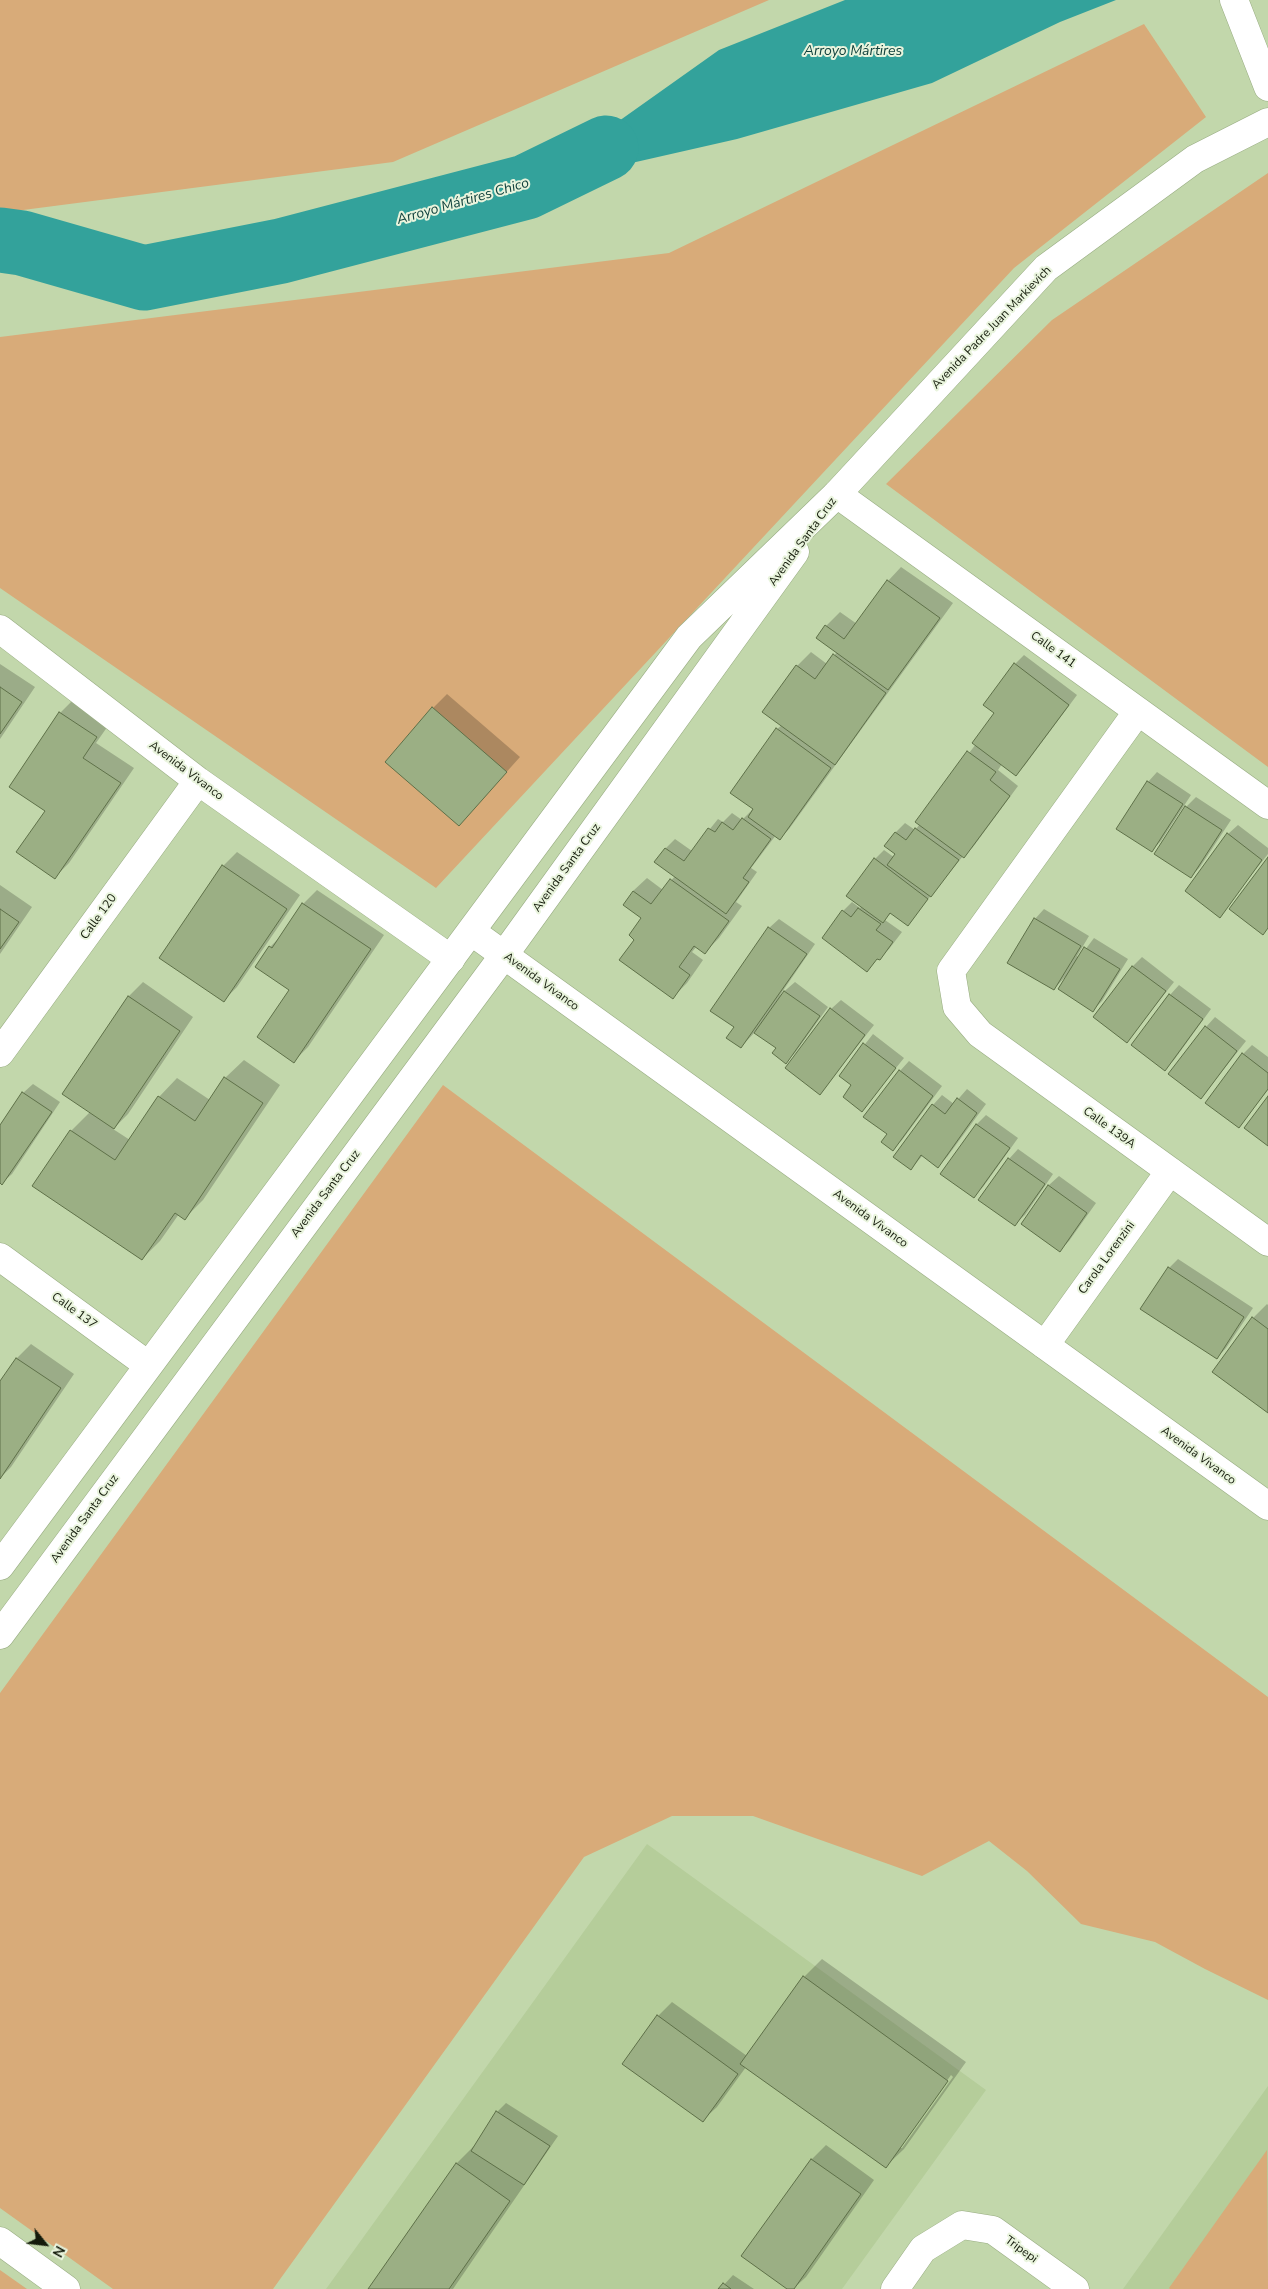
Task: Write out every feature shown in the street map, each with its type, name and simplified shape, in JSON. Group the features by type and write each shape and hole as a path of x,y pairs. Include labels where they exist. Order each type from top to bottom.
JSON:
{"street":[{"path":"1234,0 1268,87"},
{"name":"Avenida Padre Juan Markievich","path":"837,494 1046,268 1195,159 1268,122"},
{"name":"Calle 141","path":"837,494 1268,805"},
{"name":"Avenida Santa Cruz","path":"0,1566 689,637 837,494"},
{"name":"Avenida Santa Cruz","path":"0,1636 504,955 837,494"},
{"name":"Avenida Vivanco","path":"0,629 198,781 451,959"},
{"name":"Calle 139A","path":"1138,711 951,971 957,1007 980,1034 1268,1242"},
{"name":"Calle 120","path":"0,1053 198,781"},
{"name":"Avenida Vivanco","path":"472,932 1268,1506"},
{"name":"Carola Lorenzini","path":"1045,1345 1170,1171"},
{"name":"Calle 137","path":"0,1257 148,1365"},
{"name":"Tripepi","path":"895,2289 923,2250 962,2225 993,2230 1075,2289"},
{"path":"0,2241 66,2289"}],"shaded area":[{"path":"0,0 769,0 393,162 0,213"},
{"path":"1144,24 1206,117 1014,268 436,888 0,588 0,337 669,253"},
{"path":"1268,173 1268,767 886,484 1052,320"},
{"path":"443,1085 1268,1697 1268,2000 1155,1942 1081,1924 1027,1871 989,1841 922,1876 753,1816 672,1816 584,1857 273,2289 113,2289 0,2208 0,1693"},
{"path":"647,1844 986,2090 842,2289 326,2289"},
{"path":"1268,2086 1268,2289 1123,2289"},
{"path":"1267,2150 1268,2289 1170,2289 1169,2288"},
{"path":"0,2270 27,2289 0,2289"}],"water":[{"name":"Arroyo Mártires","path":"845,0 1116,0 1060,22 932,83 737,139 526,187 719,50"}],"building":[{"path":"887,580 940,618 888,690 816,638 825,625 844,639"},
{"path":"833,654 886,693 835,765 762,712 796,665 815,679"},
{"path":"1014,663 1069,705 1016,776 972,743 994,713 983,705"},
{"path":"0,687 22,702 0,734"},
{"path":"432,707 507,772 459,826 385,762"},
{"path":"59,712 97,737 83,758 121,783 55,879 16,852 45,811 9,787"},
{"path":"776,728 831,768 780,840 748,817 753,809 730,793"},
{"path":"967,751 996,772 990,780 1010,796 964,858 915,822"},
{"path":"1147,781 1183,804 1152,852 1116,829"},
{"path":"1185,806 1222,830 1191,878 1154,854"},
{"path":"742,818 771,839 743,878 749,882 726,914 654,862 665,848 684,861 708,828 715,832 722,822 733,830"},
{"path":"915,828 959,860 931,897 887,865 895,854 884,846 895,832 906,840"},
{"path":"1227,833 1262,860 1220,918 1185,891"},
{"path":"1268,857 1268,928 1263,935 1229,909"},
{"path":"874,858 928,899 908,926 890,913 883,923 846,896"},
{"path":"222,865 287,909 224,1002 159,958"},
{"path":"670,879 729,921 705,954 694,946 679,967 690,975 673,999 619,960 634,940 629,935 641,918 623,905 633,891 651,904"},
{"path":"302,903 371,949 294,1063 257,1037 289,990 255,967 269,946 272,948"},
{"path":"858,908 881,924 876,930 893,942 880,960 877,959 867,972 822,938 842,910 851,917"},
{"path":"0,909 19,922 0,949"},
{"path":"1034,918 1081,946 1054,990 1007,963"},
{"path":"768,927 807,954 741,1048 726,1038 734,1027 710,1011"},
{"path":"1084,947 1120,969 1093,1012 1058,989"},
{"path":"1132,966 1166,991 1127,1043 1093,1017"},
{"path":"784,991 820,1016 786,1064 772,1053 776,1048 754,1033"},
{"path":"1169,994 1203,1019 1165,1071 1131,1045"},
{"path":"128,996 180,1031 114,1129 62,1094"},
{"path":"830,1008 865,1035 820,1095 785,1068"},
{"path":"1205,1026 1237,1051 1201,1099 1168,1074"},
{"path":"863,1043 896,1068 862,1112 843,1097 851,1085 839,1076"},
{"path":"1242,1053 1268,1073 1268,1089 1239,1128 1205,1103"},
{"path":"899,1070 933,1096 893,1151 881,1142 887,1134 863,1117"},
{"path":"224,1077 263,1103 185,1220 175,1213 142,1260 32,1186 70,1130 115,1160 158,1096 195,1121"},
{"path":"22,1092 52,1112 2,1185 0,1183 0,1125"},
{"path":"1268,1096 1268,1146 1244,1128"},
{"path":"957,1098 977,1113 938,1168 921,1155 911,1170 893,1157 932,1104 945,1114"},
{"path":"976,1124 1010,1148 974,1198 940,1174"},
{"path":"1008,1158 1045,1184 1015,1226 978,1200"},
{"path":"1048,1185 1087,1213 1060,1252 1021,1224"},
{"path":"1168,1267 1244,1317 1217,1359 1140,1309"},
{"path":"1252,1317 1268,1329 1268,1413 1212,1372"},
{"path":"16,1358 61,1388 0,1479 0,1381"},
{"path":"803,1976 948,2081 886,2168 740,2064"},
{"path":"657,2015 738,2074 703,2122 622,2064"},
{"path":"496,2111 550,2146 524,2185 471,2151"},
{"path":"811,2159 861,2194 794,2289 787,2289 741,2256"},
{"path":"456,2163 510,2201 449,2289 368,2289"},
{"path":"723,2283 731,2289 718,2289"}],"waterway":[{"name":"Arroyo Mártires Chico","path":"0,240 22,243 144,278 281,251 526,187 606,148"}]}
